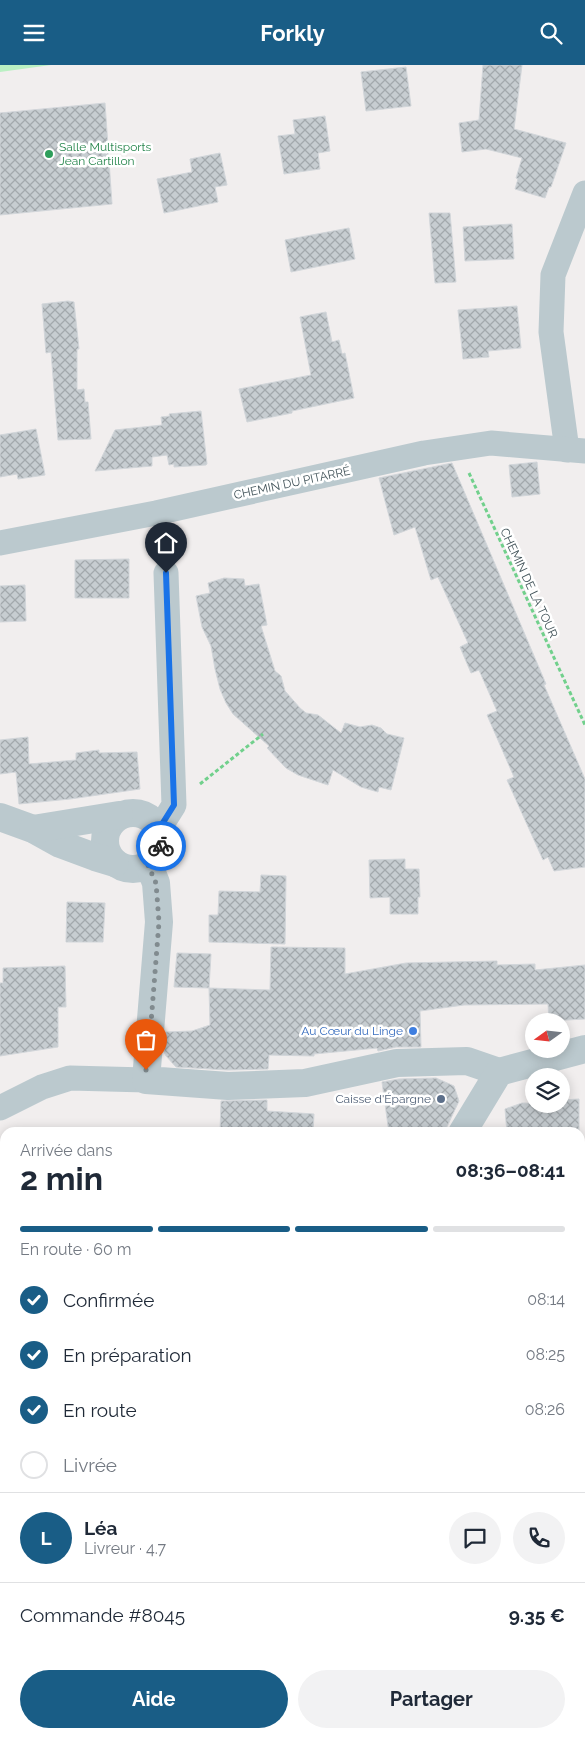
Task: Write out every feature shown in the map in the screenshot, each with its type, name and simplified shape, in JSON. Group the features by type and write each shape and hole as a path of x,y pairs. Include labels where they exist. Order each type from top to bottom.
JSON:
{"street":[{"path":"576,450 551,332 554,275 585,193"},
{"name":"CHEMIN DU PITARRÉ","path":"0,543 156,513 414,455 491,443 576,450"},
{"path":"159,829 174,805 166,573"},
{"path":"0,817 33,829 60,844 131,869 141,869 148,865 161,848 162,838 154,821 147,815 137,812 33,829"},
{"path":"115,863 106,851 105,838 109,825 119,815"},
{"path":"146,1080 159,922 156,883 148,865"},
{"path":"0,1108 42,1087 70,1077 228,1086 305,1083 398,1063 467,1061 499,1073 585,1049"},
{"path":"466,1127 499,1073"}],"path":[{"name":"CHEMIN DE LA TOUR","path":"458,448 585,725"},
{"path":"174,805 263,734"}],"green space":[{"path":"0,65 51,65 0,72"}],"building":[{"path":"483,65 522,65 514,129 566,143 551,187 549,187 545,198 515,189 522,158 486,149 462,152 459,123 479,120"},
{"path":"406,67 411,106 366,111 361,72"},
{"name":"Salle Multisports Jean Cartillon","path":"105,103 112,204 0,215 0,113"},
{"path":"325,116 330,151 318,153 320,169 284,174 278,136 295,134 293,120"},
{"path":"220,153 227,185 215,187 218,202 164,213 157,179 192,172 190,159"},
{"path":"429,213 450,213 456,282 435,283"},
{"path":"512,224 514,259 465,261 463,227"},
{"path":"349,228 355,259 291,272 285,240"},
{"path":"74,302 79,349 77,349 77,390 84,389 85,402 88,402 91,439 58,440 51,352 46,353 42,304"},
{"path":"517,306 521,348 488,351 489,357 463,359 458,310"},
{"path":"326,312 332,342 339,340 342,354 345,353 354,398 247,422 239,389 311,375 300,317"},
{"path":"201,411 206,465 174,467 174,464 169,465 167,455 152,457 152,466 95,471 115,430 162,425 161,417 170,416 169,414"},
{"path":"36,429 45,475 18,479 17,474 0,477 0,435"},
{"path":"537,462 540,494 512,497 509,465"},
{"path":"452,463 585,779 585,867 554,871 548,857 543,860 507,780 514,777 487,715 497,711 479,670 471,673 460,647 468,643 438,577 431,580 415,527 394,535 379,478"},
{"path":"129,559 129,598 75,598 75,560"},
{"path":"224,578 244,579 245,586 259,584 267,625 261,626 275,671 281,676 285,691 300,708 306,713 318,715 341,733 345,723 360,727 372,725 381,728 387,734 404,738 391,790 379,787 378,792 361,787 333,770 328,785 298,775 286,768 267,748 269,746 233,714 220,689 211,646 202,627 196,596 210,593 208,583"},
{"path":"25,585 26,621 0,622 0,586"},
{"path":"28,737 29,764 76,760 76,753 99,750 99,753 137,752 140,789 19,804 16,772 0,774 0,740"},
{"path":"405,859 405,869 419,869 420,897 418,897 418,914 390,914 390,897 370,898 369,860"},
{"path":"261,875 286,876 285,944 209,942 209,915 218,915 219,891 260,892"},
{"path":"67,902 105,903 103,942 66,942"},
{"path":"271,947 345,948 345,974 406,963 497,961 497,965 535,964 535,970 585,965 585,1019 570,1020 570,1013 549,1013 548,1004 464,1005 420,1011 421,1047 396,1047 378,1051 377,1048 314,1054 314,1056 269,1055 268,1069 228,1070 176,1067 166,1056 164,1052 166,1032 192,1031 210,1025 209,988 270,990"},
{"path":"177,953 211,954 209,988 174,987"},
{"path":"65,966 66,1007 58,1007 58,1047 0,1056 0,983 3,983 3,968"},
{"path":"436,1078 454,1086 459,1101 447,1127 388,1127 382,1082 399,1079"},
{"path":"579,1099 579,1127 506,1127 505,1109 525,1103 525,1113 570,1113 570,1100"},
{"path":"267,1100 267,1111 314,1114 313,1127 220,1127 221,1101"}],"way so far":[{"path":"146,1070 159,922 156,883 148,865 156,857 161,846"}],"place":[{"name":"Salle Multisports Jean Cartillon","path":"49,154"},
{"name":"Au Cœur du Linge","path":"413,1031"},
{"name":"Caisse d'Épargne","path":"441,1099"}],"route":[{"path":"161,846 162,838 159,829 174,805 166,573"}]}
